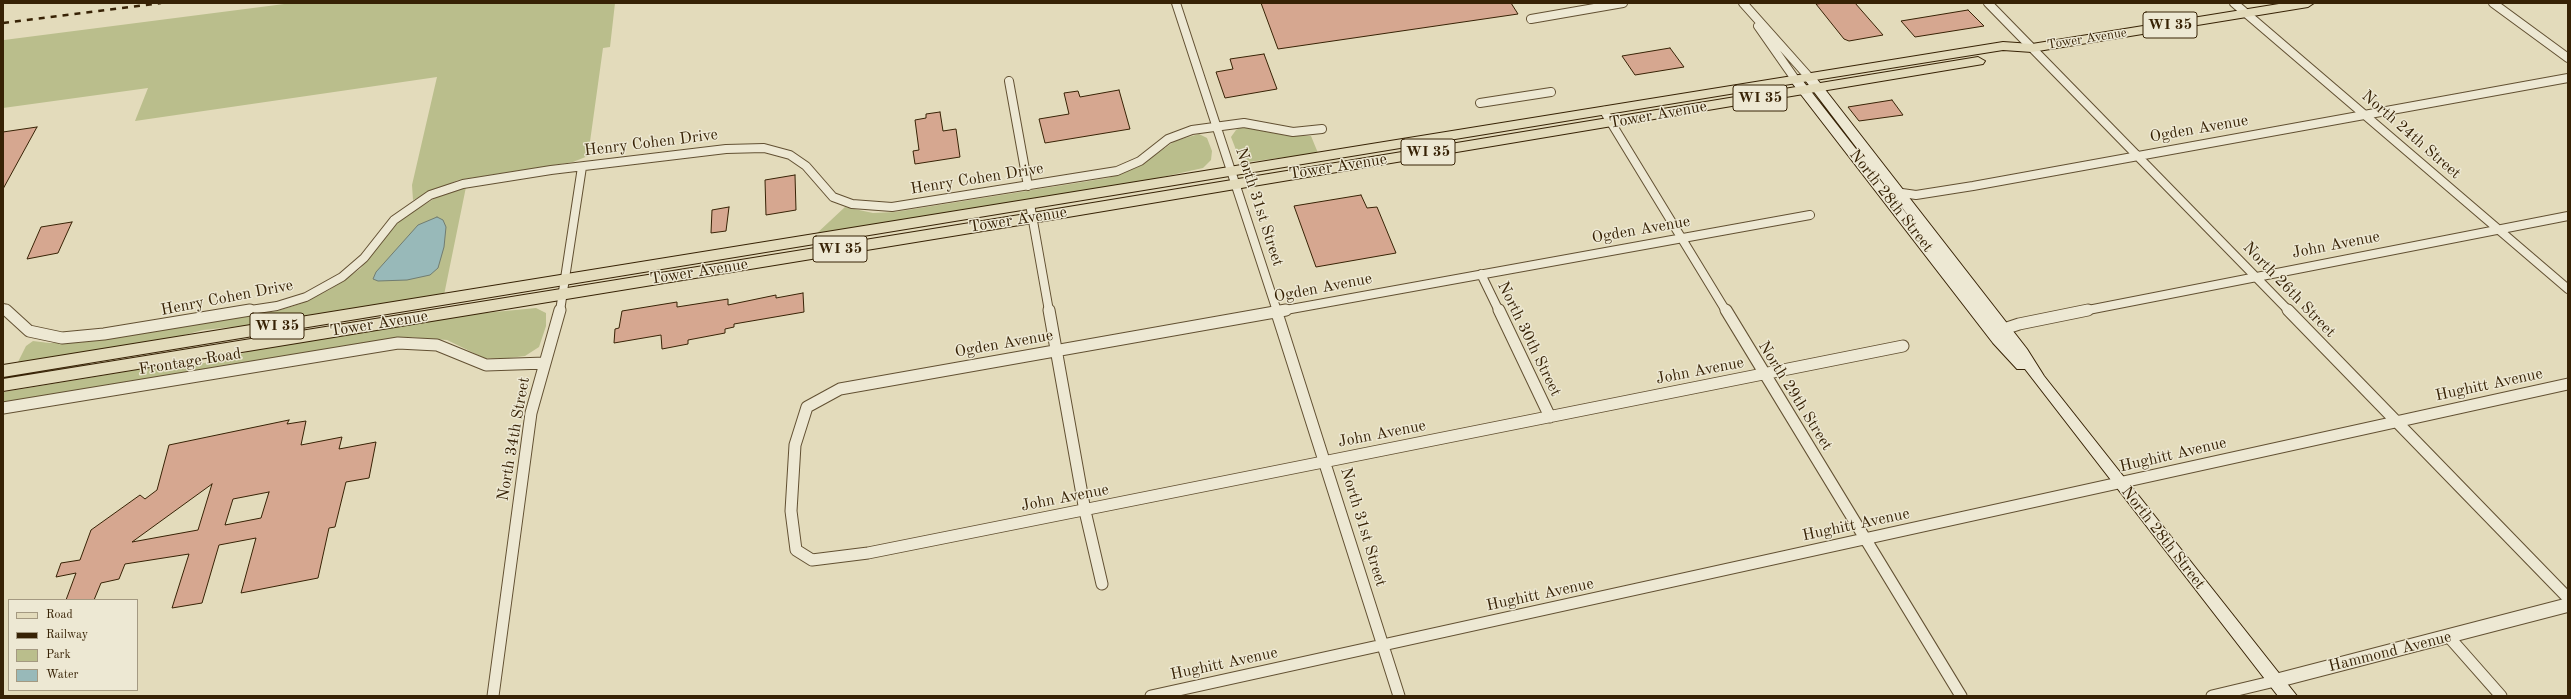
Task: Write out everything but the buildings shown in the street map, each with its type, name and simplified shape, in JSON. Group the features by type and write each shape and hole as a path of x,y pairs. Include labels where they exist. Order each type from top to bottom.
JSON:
{"main road":[{"name":"Tower Avenue","path":"3,371 564,286 1608,117 1818,88 2015,55 2032,48 2308,3"},
{"name":"Tower Avenue","path":"1608,117 1795,79 2003,46 2032,48"},
{"name":"North 28th Street","path":"1809,77 1901,194 2001,334"},
{"name":"North 28th Street","path":"1795,79 2039,380 2288,696"},
{"name":"Tower Avenue","path":"3,385 564,286"}],"street":[{"name":"North 31st Street","path":"1176,3 1232,178 1278,312 1399,696"},
{"path":"1531,19 1623,3"},
{"name":"North 28th Street","path":"1743,3 1809,77"},
{"name":"North 26th Street","path":"1988,3 2568,598"},
{"name":"North 24th Street","path":"2234,3 2568,289"},
{"path":"2493,3 2568,58"},
{"name":"North 28th Street","path":"1753,15 1766,39 1795,79"},
{"name":"Ogden Avenue","path":"1901,194 1916,195 1951,189 2568,78"},
{"path":"1009,81 1028,186"},
{"path":"1480,103 1551,92"},
{"name":"North 29th Street","path":"1608,117 1763,375 1961,696"},
{"name":"Henry Cohen Drive","path":"3,308 34,333 50,338 67,338 277,306 312,295 346,274 364,258 394,220 430,195 463,184 582,167 726,149 764,148 782,152 806,166 827,192 833,197 852,204 877,207 907,205 1117,171 1140,161 1172,137 1192,130 1249,123 1293,132 1322,129"},
{"path":"1852,151 1869,164 1887,186 1901,194"},
{"name":"North 34th Street","path":"493,696 531,413 555,332 564,286 582,167"},
{"path":"1031,211 1085,510 1102,584"},
{"name":"Ogden Avenue","path":"868,553 812,560 796,550 791,511 795,444 807,407 840,388 1278,312 1810,215"},
{"name":"John Avenue","path":"2001,334 2019,324 2568,216"},
{"name":"North 30th Street","path":"1481,274 1550,417"},
{"name":"Frontage Road","path":"3,408 398,343 437,345 477,363 486,365 545,362"},
{"name":"John Avenue","path":"868,553 1902,346"},
{"name":"Hughitt Avenue","path":"1151,696 2120,484 2396,421 2568,384"},
{"name":"Hammond Avenue","path":"2212,696 2449,637 2568,605"},
{"path":"2449,637 2501,696"}],"green space":[{"path":"292,3 615,3 610,47 603,48 588,156 573,162 458,180 413,200 412,185 437,77 135,121 148,88 3,108 4,40"},
{"path":"1242,127 1288,136 1311,136 1318,153 1248,162 1238,155 1231,137 1236,130"},
{"path":"1199,134 1207,138 1212,151 1211,160 1203,168 1149,180 815,235 845,207 873,213 895,212 1108,178 1138,167 1175,141"},
{"path":"466,187 444,295 252,325 203,330 173,338 17,364 26,346 33,341 49,343 77,343 277,311 300,304 329,290 360,269 401,219 437,197"},
{"path":"536,308 546,313 546,326 539,347 525,356 501,359 484,358 447,340 409,337 3,403 3,392 160,366 186,366 222,360 253,350 474,314"}],"water":[{"path":"437,217 443,220 446,227 444,247 438,268 430,275 407,280 378,281 373,279 376,272 418,225"}],"railway":[{"path":"3,23 161,3"}]}
